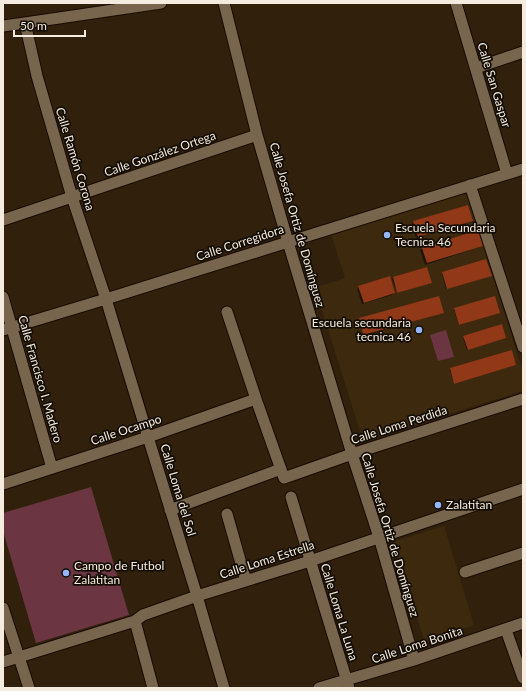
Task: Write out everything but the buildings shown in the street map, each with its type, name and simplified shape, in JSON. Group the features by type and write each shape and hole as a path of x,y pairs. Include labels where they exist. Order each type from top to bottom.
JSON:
{"street":[{"path":"3,26 160,3"},
{"name":"Calle Josefa Ortiz de Domínguez","path":"224,3 257,135 352,454 379,537 414,660"},
{"name":"Calle San Gaspar","path":"456,3 507,174"},
{"name":"Calle Ramón Corona","path":"25,23 37,76 72,197 106,299"},
{"path":"476,68 523,52"},
{"name":"Calle González Ortega","path":"3,220 257,135"},
{"name":"Calle Corregidora","path":"7,329 523,169"},
{"path":"470,185 519,320 523,347"},
{"name":"Calle Francisco I. Madero","path":"3,297 7,329 52,468"},
{"name":"Calle Loma del Sol","path":"106,299 224,688"},
{"path":"227,312 282,473"},
{"name":"Calle Ocampo","path":"3,484 148,437 256,399"},
{"name":"Calle Loma Perdida","path":"170,510 282,473 352,454 523,399"},
{"name":"Calle Loma Estrella","path":"3,662 135,621 143,615 197,596 310,561 523,489"},
{"name":"Calle Loma La Luna","path":"291,497 348,684"},
{"path":"227,514 246,581"},
{"path":"465,572 523,553"},
{"path":"3,608 29,688"},
{"path":"135,621 153,688"},
{"name":"Calle Loma Bonita","path":"319,688 348,684 523,623"},
{"path":"506,630 523,678"}],"shaded area":[{"name":"Escuela secundaria tecnica 46","path":"466,191 523,372 523,391 363,441 315,288 345,278 331,234"},
{"path":"446,330 454,357 438,361 430,335"},
{"name":"Campo de Futbol Zalatitan","path":"91,487 129,615 36,643 3,531 3,513"},
{"path":"444,526 474,625 425,642 392,542"}],"place":[{"name":"Escuela Secundaria Tecnica 46","path":"387,235"},
{"name":"Escuela secundaria tecnica 46","path":"419,330"},
{"name":"Zalatitan","path":"438,505"},
{"name":"Campo de Futbol Zalatitan","path":"66,573"}]}
